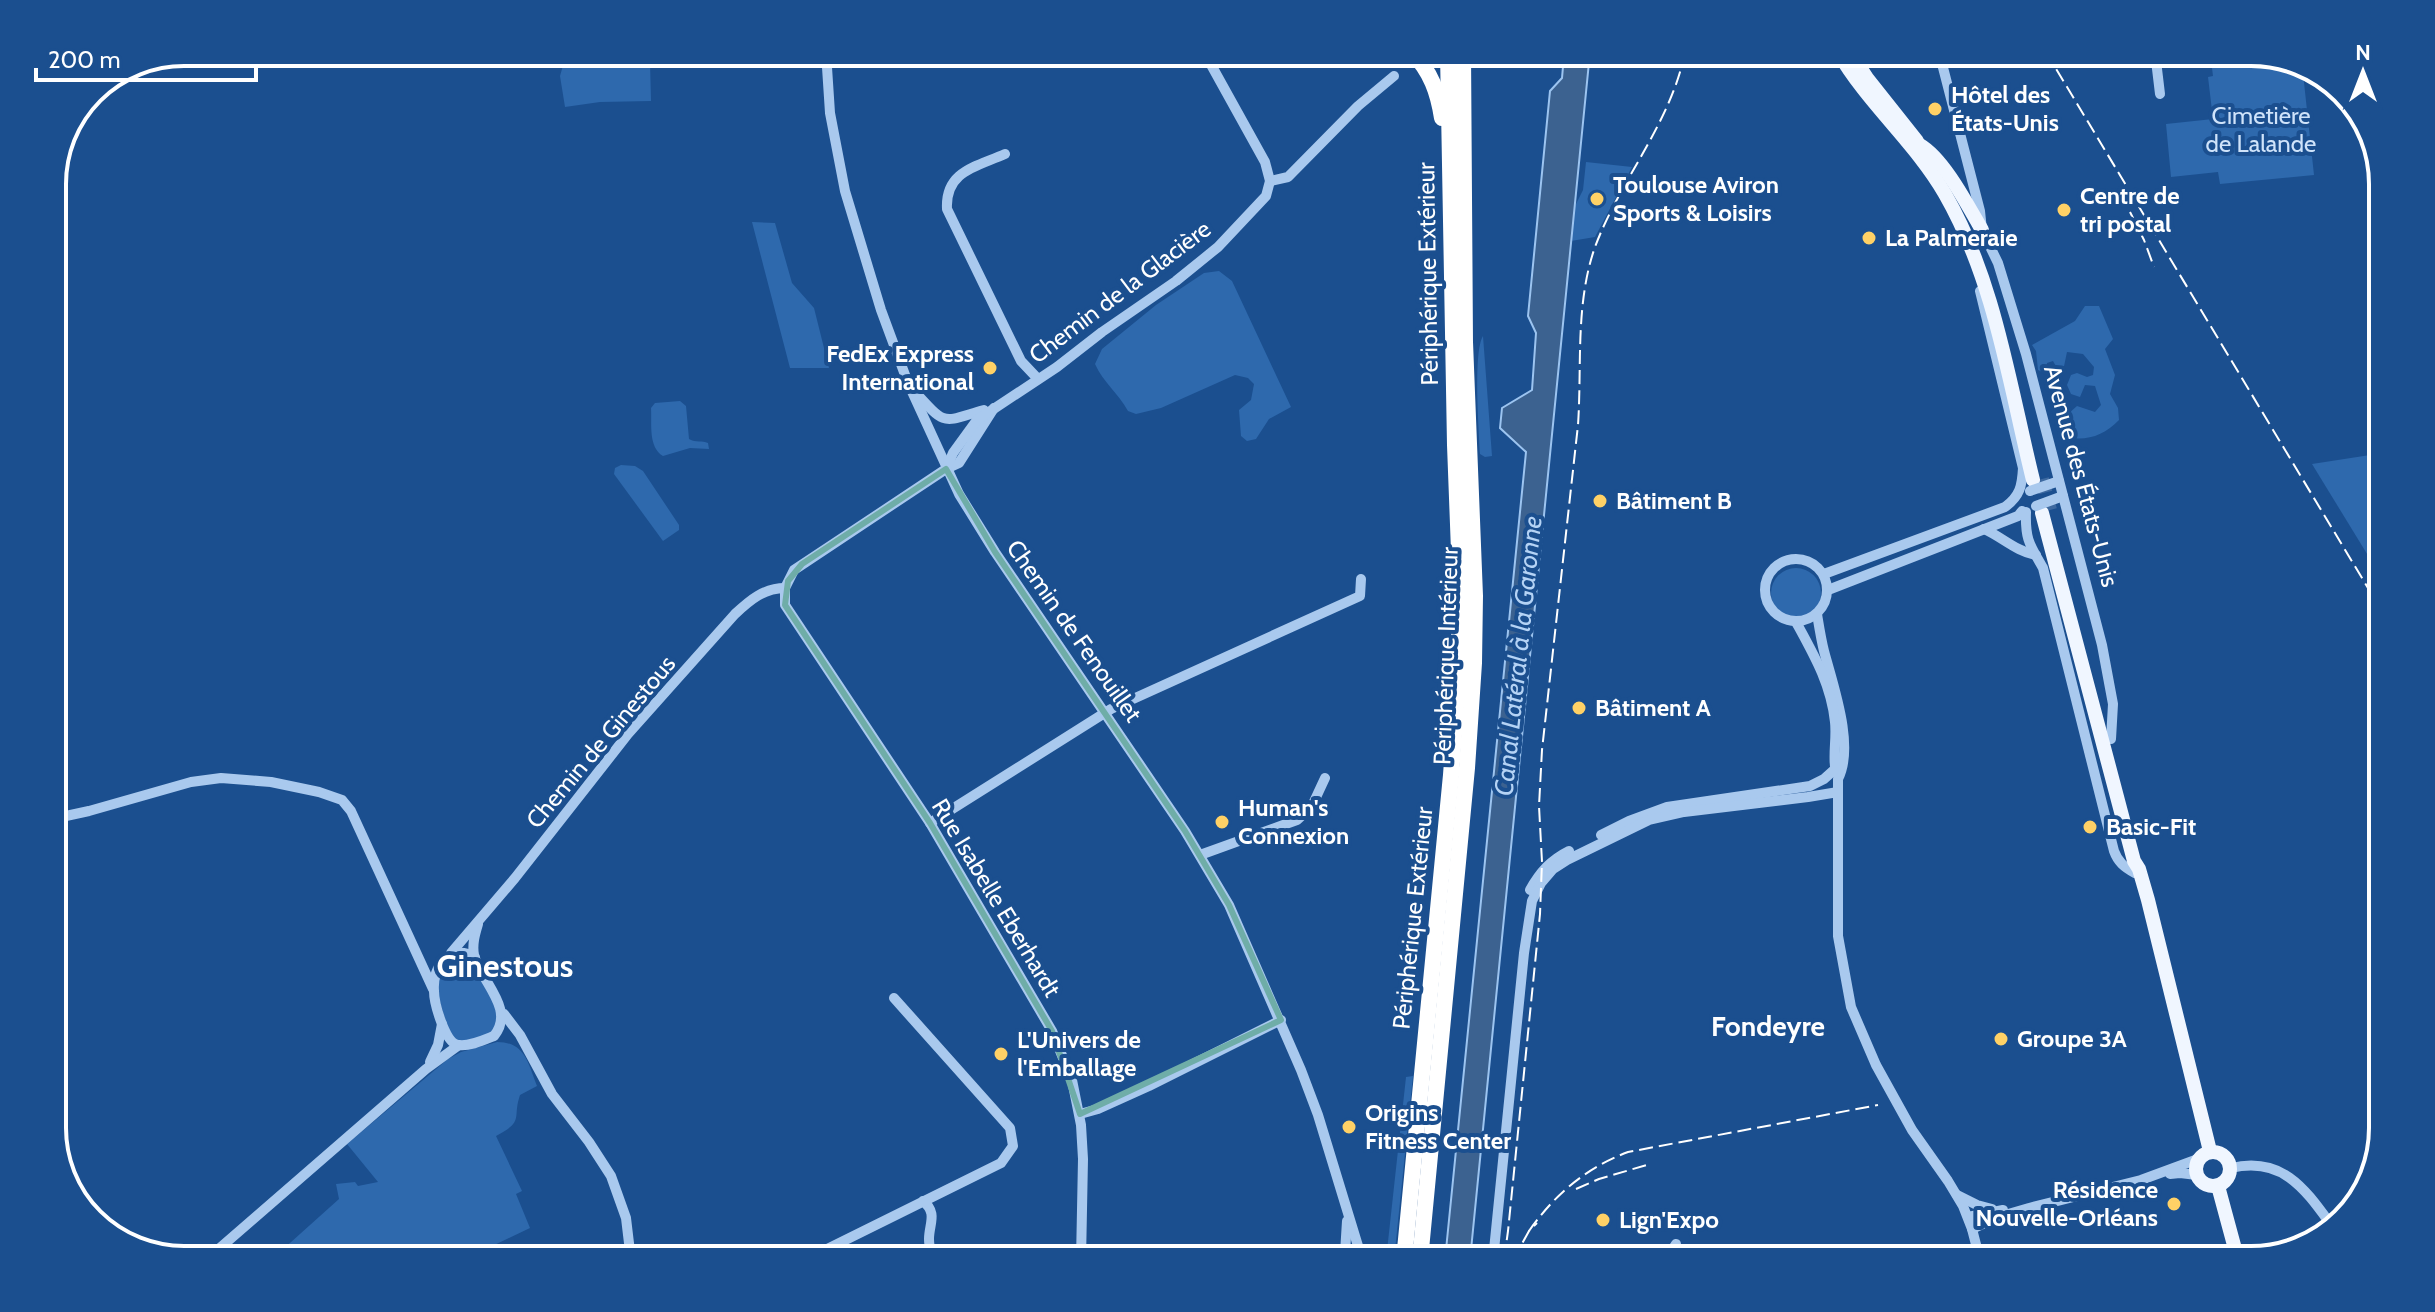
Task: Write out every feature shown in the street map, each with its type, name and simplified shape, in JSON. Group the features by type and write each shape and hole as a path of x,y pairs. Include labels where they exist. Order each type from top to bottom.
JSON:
{"highway":[{"path":"1424,66 1435,86 1450,165"},
{"name":"Périphérique Extérieur","path":"1405,1246 1459,666 1448,66"},
{"name":"Périphérique Intérieur","path":"1421,1246 1473,692 1475,596 1465,342 1463,66"}],"main road":[{"name":"Avenue des États-Unis","path":"1847,66 1860,87 1929,170 1967,236 1982,274 2028,488"},
{"name":"Avenue des États-Unis","path":"1859,66 1950,186 1986,256 2000,305 2028,488"},
{"path":"1920,145 1928,150 1954,183 1982,230"},
{"name":"Avenue des États-Unis","path":"2035,510 2140,859 2204,1155"},
{"path":"2216,1151 2226,1157 2231,1168 2229,1177 2218,1186 2208,1185 2197,1175 2196,1164 2204,1155 2216,1151"},
{"path":"2218,1186 2234,1246"}],"street":[{"name":"Chemin de Fenouillet","path":"827,66 830,113 845,191 881,310 908,383 946,469 995,552 1200,855 1229,905 1281,1020 1318,1115 1359,1246"},
{"path":"1211,66 1270,177 1283,179 1358,106 1394,76"},
{"name":"Avenue des États-Unis","path":"1942,66 1980,211 1982,230 1998,263 2026,354 2105,660 2113,704 2107,744"},
{"path":"2157,66 2160,94"},
{"path":"1005,154 954,179 946,196 947,209 1021,361 1038,379"},
{"name":"Chemin de la Glacière","path":"946,469 953,453 977,420 1204,260 1261,203 1269,188 1270,177"},
{"path":"1021,361 1027,386"},
{"path":"908,383 934,412 945,419 962,419 994,408"},
{"path":"785,594 794,570 946,469"},
{"path":"1824,574 1991,512 2028,488 2059,481"},
{"path":"2028,488 2036,499 2035,510 2025,528 2029,545 2043,568 2114,851 2126,868 2135,873 2140,870"},
{"path":"2028,488 2016,507 2035,510"},
{"path":"1828,590 2035,510 2063,496"},
{"path":"1984,529 2026,554 2036,555"},
{"path":"1793,559 1811,562 1824,574 1828,590 1825,603 1817,614 1796,622 1779,617 1767,603 1765,587 1771,572 1784,561 1793,559"},
{"path":"930,823 1105,712 1360,596 1361,579"},
{"name":"Chemin de Ginestous","path":"459,1045 452,1043 442,1022 433,989 438,968 628,734 735,614 758,595 772,589 785,594"},
{"name":"Rue Isabelle Eberhardt","path":"785,594 788,612 930,823 1052,1031 1072,1080 1080,1114 1083,1159 1081,1246"},
{"path":"1524,953 1521,938 1526,900 1542,871 1559,856 1629,821 1667,807 1810,786 1843,770 1843,730 1838,696 1823,649 1817,614"},
{"path":"1796,622 1820,666 1830,694 1835,723 1839,816 1838,936 1851,1007 1876,1065 1912,1130 1957,1195 1968,1217 1976,1246"},
{"path":"66,815 191,782 221,778 271,782 342,800 351,811 433,989"},
{"path":"1200,855 1297,820 1312,806 1325,778"},
{"path":"1494,1246 1530,911 1536,892 1553,869 1649,820 1667,815 1838,792"},
{"path":"1808,797 1824,802 1839,816"},
{"path":"480,919 474,939 475,957 502,1010 552,1094 611,1176 626,1218 629,1246"},
{"path":"451,953 461,951 475,957"},
{"path":"424,967 438,968"},
{"path":"833,1246 1001,1163 1013,1146 1010,1128 894,998"},
{"path":"494,1036 502,1023 502,1010"},
{"path":"1080,1114 1135,1092 1281,1020"},
{"path":"426,1069 438,1045 442,1022"},
{"path":"222,1246 426,1069 459,1045 510,1035 523,1042"},
{"path":"2152,1177 2204,1155"},
{"path":"2231,1168 2260,1166 2287,1174 2304,1189 2326,1219"},
{"path":"1972,1229 2029,1208 2152,1177 2180,1173 2197,1175"},
{"path":"1957,1195 1986,1208 2001,1210"},
{"path":"923,1201 933,1215 930,1246"},
{"path":"1968,1217 2029,1208"},
{"name":"Chemin de Fenouillet","path":"1346,1246 1348,1211"}],"highlighted area":[{"path":"946,469 995,552 1185,831 1229,905 1281,1020 1080,1114 1052,1031 930,823 785,605 788,581 802,564"}],"green space":[{"path":"563,66 650,66 651,101 600,102 565,107 560,76"},
{"name":"Cimetière de Lalande","path":"2212,66 2251,66 2274,68 2304,78 2314,175 2220,184 2218,172 2171,177 2166,124 2213,119 2208,77 2213,76"},
{"name":"Toulouse Aviron Sports & Loisirs","path":"1586,162 1632,167 1595,237 1571,241 1574,208 1583,190"},
{"path":"752,222 775,223 792,283 814,308 829,368 790,368"},
{"path":"1219,271 1232,281 1291,407 1269,419 1256,439 1247,441 1241,436 1239,410 1251,400 1254,384 1248,378 1235,375 1161,408 1136,414 1128,411 1095,364 1102,349 1156,305 1204,273"},
{"path":"2085,306 2099,306 2113,339 2105,349 2115,375 2110,394 2118,408 2119,420 2100,434 2069,438 2061,436 2059,422 2077,406 2095,412 2101,405 2095,386 2085,385 2080,397 2071,394 2067,385 2071,375 2093,375 2094,367 2083,354 2067,352 2063,371 2058,370 2053,361 2047,363 2046,374 2038,370 2036,351 2032,345 2075,321"},
{"path":"1483,336 1492,456 1485,457 1480,454 1477,392 1478,358"},
{"path":"680,401 686,406 689,439 708,443 709,449 690,448 663,456 653,441 651,408 655,403"},
{"path":"2369,455 2369,557 2312,464"},
{"path":"635,466 643,471 679,525 679,530 663,541 614,474 615,468"},
{"path":"1796,568 1813,576 1821,593 1813,610 1796,618 1779,610 1771,593 1779,576"},
{"path":"455,956 471,958 500,1016 492,1033 463,1043 451,1037 436,990 441,968"},
{"path":"497,1042 506,1043 520,1050 528,1062 537,1086 520,1095 514,1122 496,1136 522,1191 516,1194 530,1228 492,1246 287,1246 339,1199 336,1184 355,1182 358,1186 378,1182 347,1144 448,1059"},
{"path":"1413,1076 1395,1246 1388,1246 1406,1077"}],"water":[{"name":"Canal Latéral à la Garonne","path":"1563,66 1589,66 1471,1246 1446,1246 1526,452 1500,428 1502,408 1532,390 1536,333 1528,316 1550,91 1562,78"}],"tunnel":[{"path":"2042,479 2050,510"}],"railway":[{"path":"1506,1246 1540,914 1542,750 1578,425 1584,291 1605,222 1669,103 1681,66"},
{"path":"2054,66 2369,590"},
{"path":"2130,212 2154,267"},
{"path":"1529,1231 1572,1184 1598,1166 1628,1152 1878,1105"},
{"path":"1576,1189 1650,1164"},
{"path":"1521,1246 1537,1223"}],"place":[{"name":"Hôtel des États-Unis","path":"1935,109"},
{"name":"Toulouse Aviron Sports & Loisirs","path":"1597,199"},
{"name":"Centre de tri postal","path":"2064,210"},
{"name":"La Palmeraie","path":"1869,238"},
{"name":"FedEx Express International","path":"990,368"},
{"name":"Bâtiment B","path":"1600,501"},
{"name":"Bâtiment A","path":"1579,708"},
{"name":"Human's Connexion","path":"1222,822"},
{"name":"Basic-Fit","path":"2090,827"},
{"name":"Groupe 3A","path":"2001,1039"},
{"name":"L'Univers de l'Emballage","path":"1001,1054"},
{"name":"Origins Fitness Center","path":"1349,1127"},
{"name":"Résidence Nouvelle-Orléans","path":"2174,1204"},
{"name":"Lign'Expo","path":"1603,1220"}],"district":[{"name":"Ginestous","path":"505,966"},
{"name":"Fondeyre","path":"1768,1026"}]}
